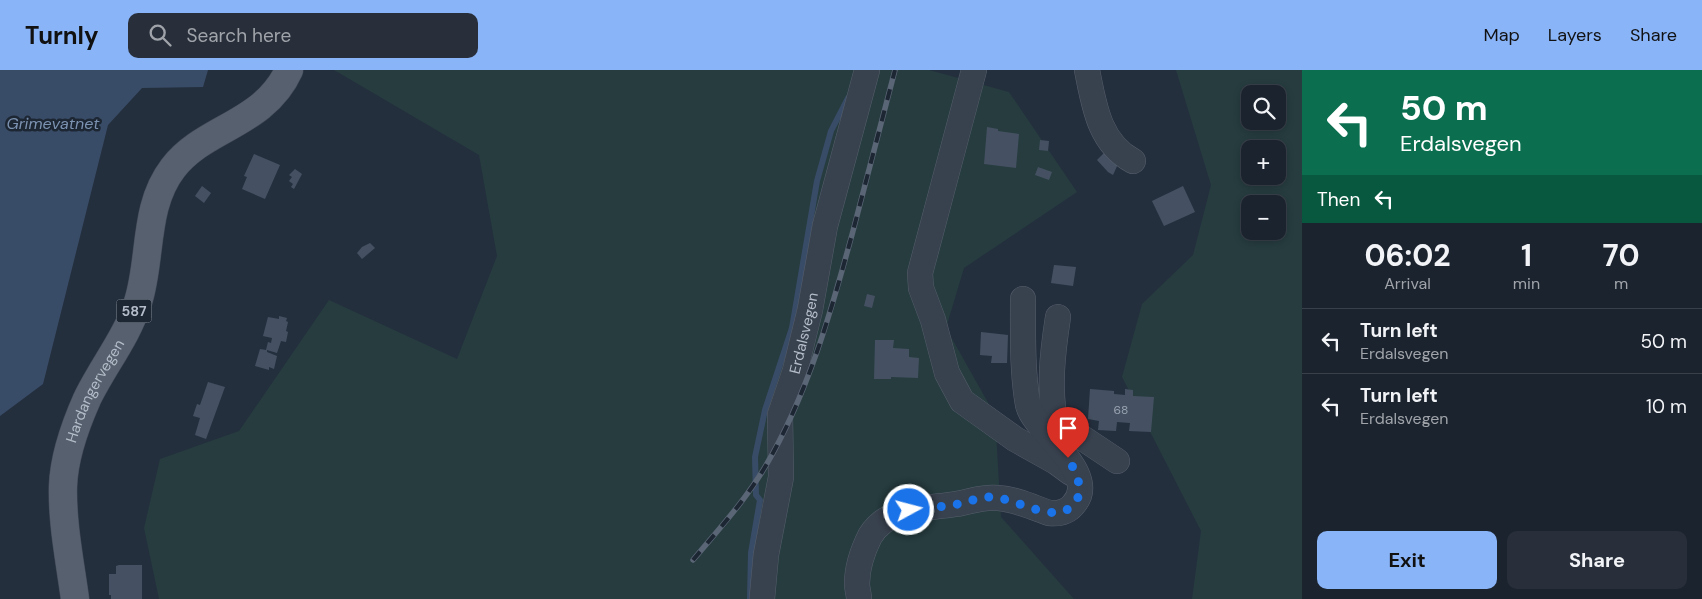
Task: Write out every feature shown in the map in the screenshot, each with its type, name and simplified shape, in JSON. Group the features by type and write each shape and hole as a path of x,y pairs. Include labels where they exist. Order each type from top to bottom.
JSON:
{"main road":[{"name":"Hardangervegen","path":"75,599 65,518 63,487 66,464 70,445 87,400 124,335 137,304 147,263 152,213 157,197 165,179 186,154 257,109 273,94 285,79 289,70"}],"street":[{"name":"Erdalsvegen","path":"762,599 766,555 781,477 780,415 795,371 810,310 825,226 867,70"},
{"path":"974,70 920,273 921,288 933,320 947,373 962,401 986,420 1056,462 1077,478"},
{"path":"1087,70 1102,127 1109,142 1123,156 1133,161"},
{"path":"858,599 858,577 863,552 871,535 893,515 909,510 958,504 988,497 1008,500 1049,513 1062,512 1071,507 1080,496 1080,487 1068,458 1050,428 1034,418 1028,406 1023,343 1023,299"},
{"path":"1050,428 1050,390 1053,349 1058,318"},
{"path":"1050,428 1064,426 1070,428 1117,461"}],"green space":[{"path":"334,70 929,70 1009,92 1077,192 964,268 946,328 995,415 1001,517 1074,599 159,599 144,528 160,459 239,431 329,300 457,359 497,256 479,155"},
{"path":"1176,70 1302,70 1302,599 1192,599 1201,531 1122,377 1142,304 1193,255 1211,185"}],"water":[{"name":"Grimevatnet","path":"0,70 208,70 203,87 142,88 108,125 43,384 0,416"}],"building":[{"path":"987,127 998,129 998,131 1019,134 1016,168 984,164"},
{"path":"1040,140 1049,141 1048,151 1039,150"},
{"path":"1106,151 1118,164 1113,175 1097,160"},
{"path":"254,154 280,165 265,199 242,189 247,177 244,176"},
{"path":"1038,167 1052,172 1049,180 1035,175"},
{"path":"295,169 302,174 294,189 291,187 293,184 289,181 292,177 289,175"},
{"path":"202,186 211,193 204,203 195,196"},
{"path":"1183,186 1195,212 1164,226 1152,201"},
{"path":"370,243 375,248 362,259 357,253 362,247"},
{"path":"1054,265 1076,267 1073,286 1051,283"},
{"path":"867,294 875,296 872,308 864,306"},
{"path":"279,316 287,318 286,331 288,332 286,342 281,341 277,353 267,350 267,352 277,356 274,369 269,367 269,370 255,366 260,349 266,350 268,342 271,343 272,338 263,336 268,317 279,319"},
{"path":"981,332 1008,335 1007,363 991,363 992,356 980,355"},
{"path":"875,340 894,340 893,348 909,349 909,357 919,358 918,378 891,377 891,379 874,379"},
{"path":"208,382 225,387 206,439 195,435 200,418 193,416 197,404 200,405"},
{"path":"1090,389 1114,391 1114,394 1125,395 1125,389 1133,390 1133,396 1154,397 1151,432 1129,431 1130,423 1117,422 1116,431 1098,430 1099,421 1088,419"},
{"path":"142,565 142,599 111,599 111,595 109,595 109,574 116,574 116,566"}],"waterway":[{"path":"750,599 751,553 760,500 756,495 755,457 765,410 792,328 817,181 831,131 848,98"}],"railway":[{"path":"693,560 731,515 757,480 780,439 806,382 836,292 895,70"}],"route":[{"path":"909,510 958,504 988,497 1008,500 1049,513 1062,512 1071,507 1080,496 1080,487 1068,458"}]}
